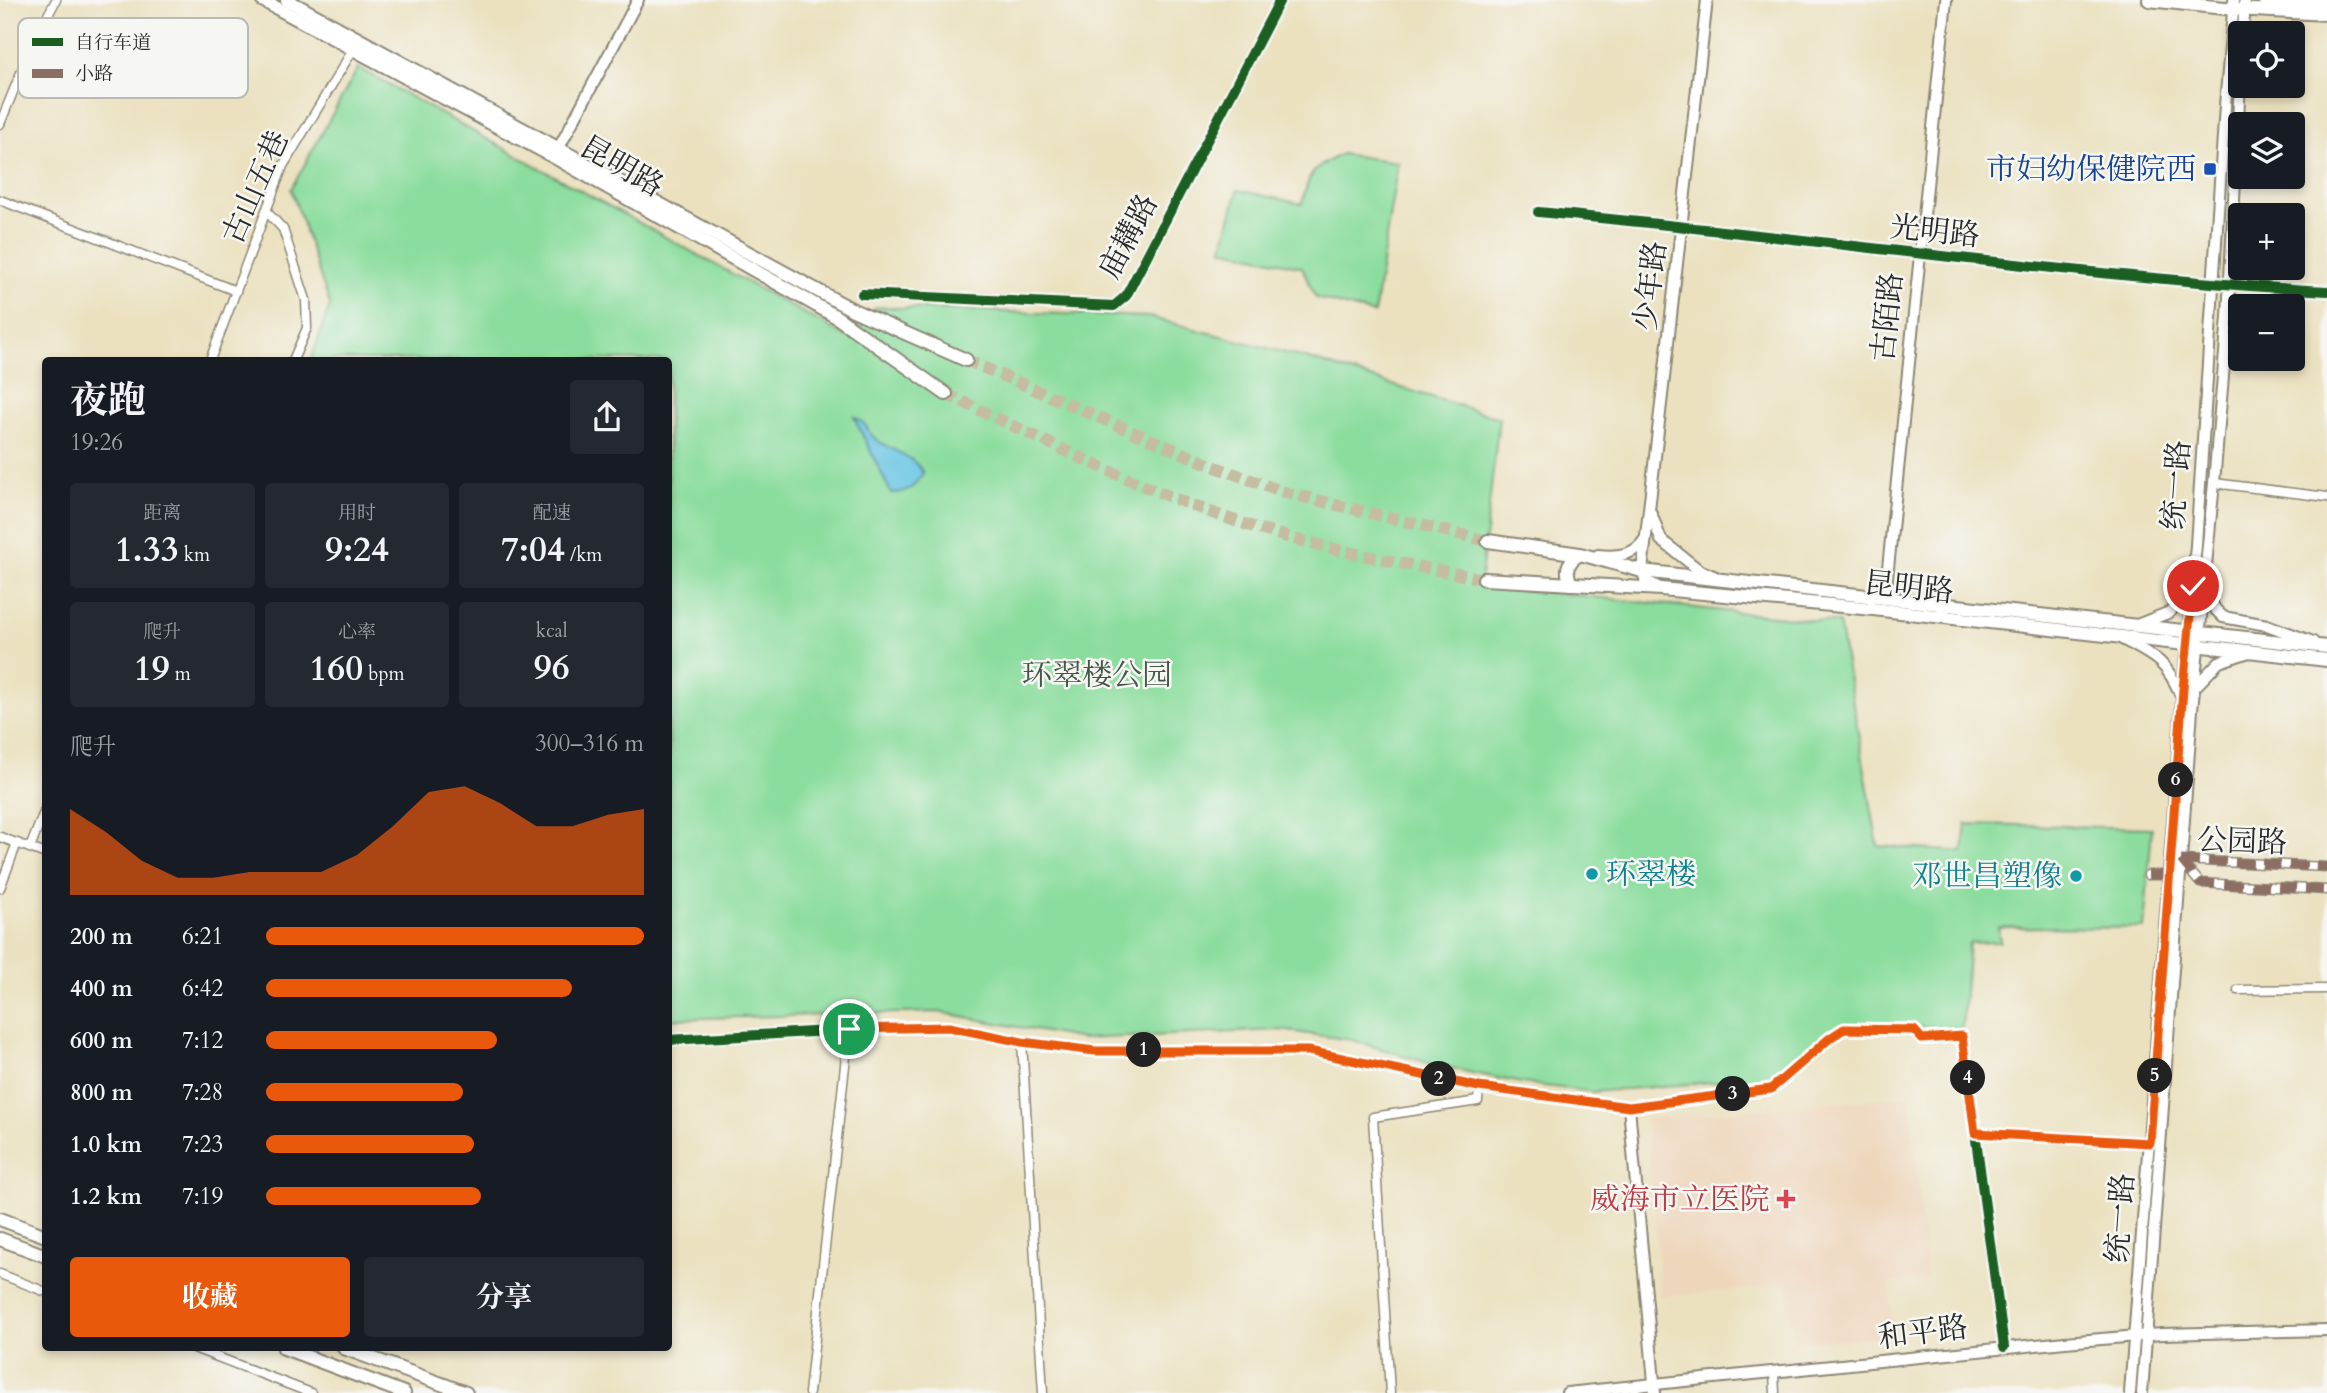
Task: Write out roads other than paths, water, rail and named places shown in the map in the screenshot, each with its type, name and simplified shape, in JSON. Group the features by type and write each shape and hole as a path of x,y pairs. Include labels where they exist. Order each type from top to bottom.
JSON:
{"main road":[{"name":"昆明路","path":"262,0 356,44 853,310 966,360"},
{"name":"昆明路","path":"287,0 356,44"},
{"path":"2149,0 2327,14"},
{"path":"2264,0 2327,3"},
{"name":"昆明路","path":"556,153 846,323 946,394"},
{"name":"昆明路","path":"1488,541 1580,554 1642,570 1725,581 2133,626 2252,651 2327,651"},
{"path":"1571,584 1567,568 1570,560 1580,554"},
{"name":"昆明路","path":"1484,579 1661,589 1873,609 2120,638 2193,639 2327,651"},
{"path":"0,1219 42,1235"},
{"path":"0,1239 42,1255"},
{"path":"293,1351 404,1393"},
{"path":"352,1351 466,1393"}],"street":[{"path":"46,18 56,0"},
{"path":"556,153 638,0"},
{"name":"庙耩路","path":"862,293 1114,306 1126,296 1280,0"},
{"name":"少年路","path":"1642,570 1707,0"},
{"name":"古陌路","path":"1885,598 1946,0"},
{"name":"统一路","path":"2142,1393 2194,688 2193,586 2225,106 2239,5"},
{"name":"古山五巷","path":"211,357 283,166 356,44"},
{"path":"0,124 18,80"},
{"name":"统一路","path":"2130,1393 2182,699 2206,572 2214,483 2239,98"},
{"path":"0,200 236,291"},
{"path":"266,211 283,229 306,300 307,328 294,357"},
{"name":"光明路","path":"1538,212 1918,255 2215,284 2327,291"},
{"path":"2214,483 2327,497"},
{"path":"1649,508 1661,540 1699,570 1725,581"},
{"path":"1580,554 1627,554 1640,548 1646,537"},
{"path":"1642,570 1646,582 1661,589"},
{"path":"2206,572 2209,597 2223,617 2267,625 2327,651"},
{"path":"2133,626 2170,612 2193,586"},
{"path":"2120,638 2165,666 2173,676 2182,699"},
{"path":"2194,688 2219,662 2252,651"},
{"path":"30,848 42,817"},
{"path":"0,837 42,852"},
{"path":"0,888 17,843"},
{"name":"公园路","path":"2181,860 2327,867"},
{"name":"公园路","path":"2181,860 2200,883 2327,890"},
{"name":"公园路","path":"2148,874 2166,875"},
{"path":"2238,990 2327,989"},
{"path":"672,1040 849,1029 949,1027 1022,1042 1095,1051 1309,1051 1479,1087 1629,1107 1771,1089 1844,1029 1914,1030 1922,1039 1962,1036 2004,1347"},
{"path":"809,1393 849,1029"},
{"path":"1022,1042 1043,1393"},
{"path":"1390,1393 1373,1117 1478,1101 1479,1087"},
{"path":"1629,1107 1654,1389"},
{"path":"1975,1133 2162,1144"},
{"path":"0,1274 42,1290"},
{"name":"和平路","path":"1566,1393 1654,1389 2004,1347 2135,1336 2327,1330"},
{"path":"202,1351 311,1393"},
{"path":"1774,1373 1775,1393"}],"water":[{"path":"854,417 863,423 877,440 919,467 923,473 917,482 902,492 891,493"}],"tunnel":[{"path":"966,360 1210,465 1287,493 1488,541"},
{"path":"946,394 1105,469 1228,518 1323,546 1484,579"}],"place":[{"name":"市妇幼保健院西","path":"2210,169"},
{"name":"环翠楼","path":"1592,874"},
{"name":"邓世昌塑像","path":"2076,876"},
{"name":"威海市立医院","path":"1786,1199"}],"park label":[{"name":"环翠楼公园","path":"1097,675"}]}
